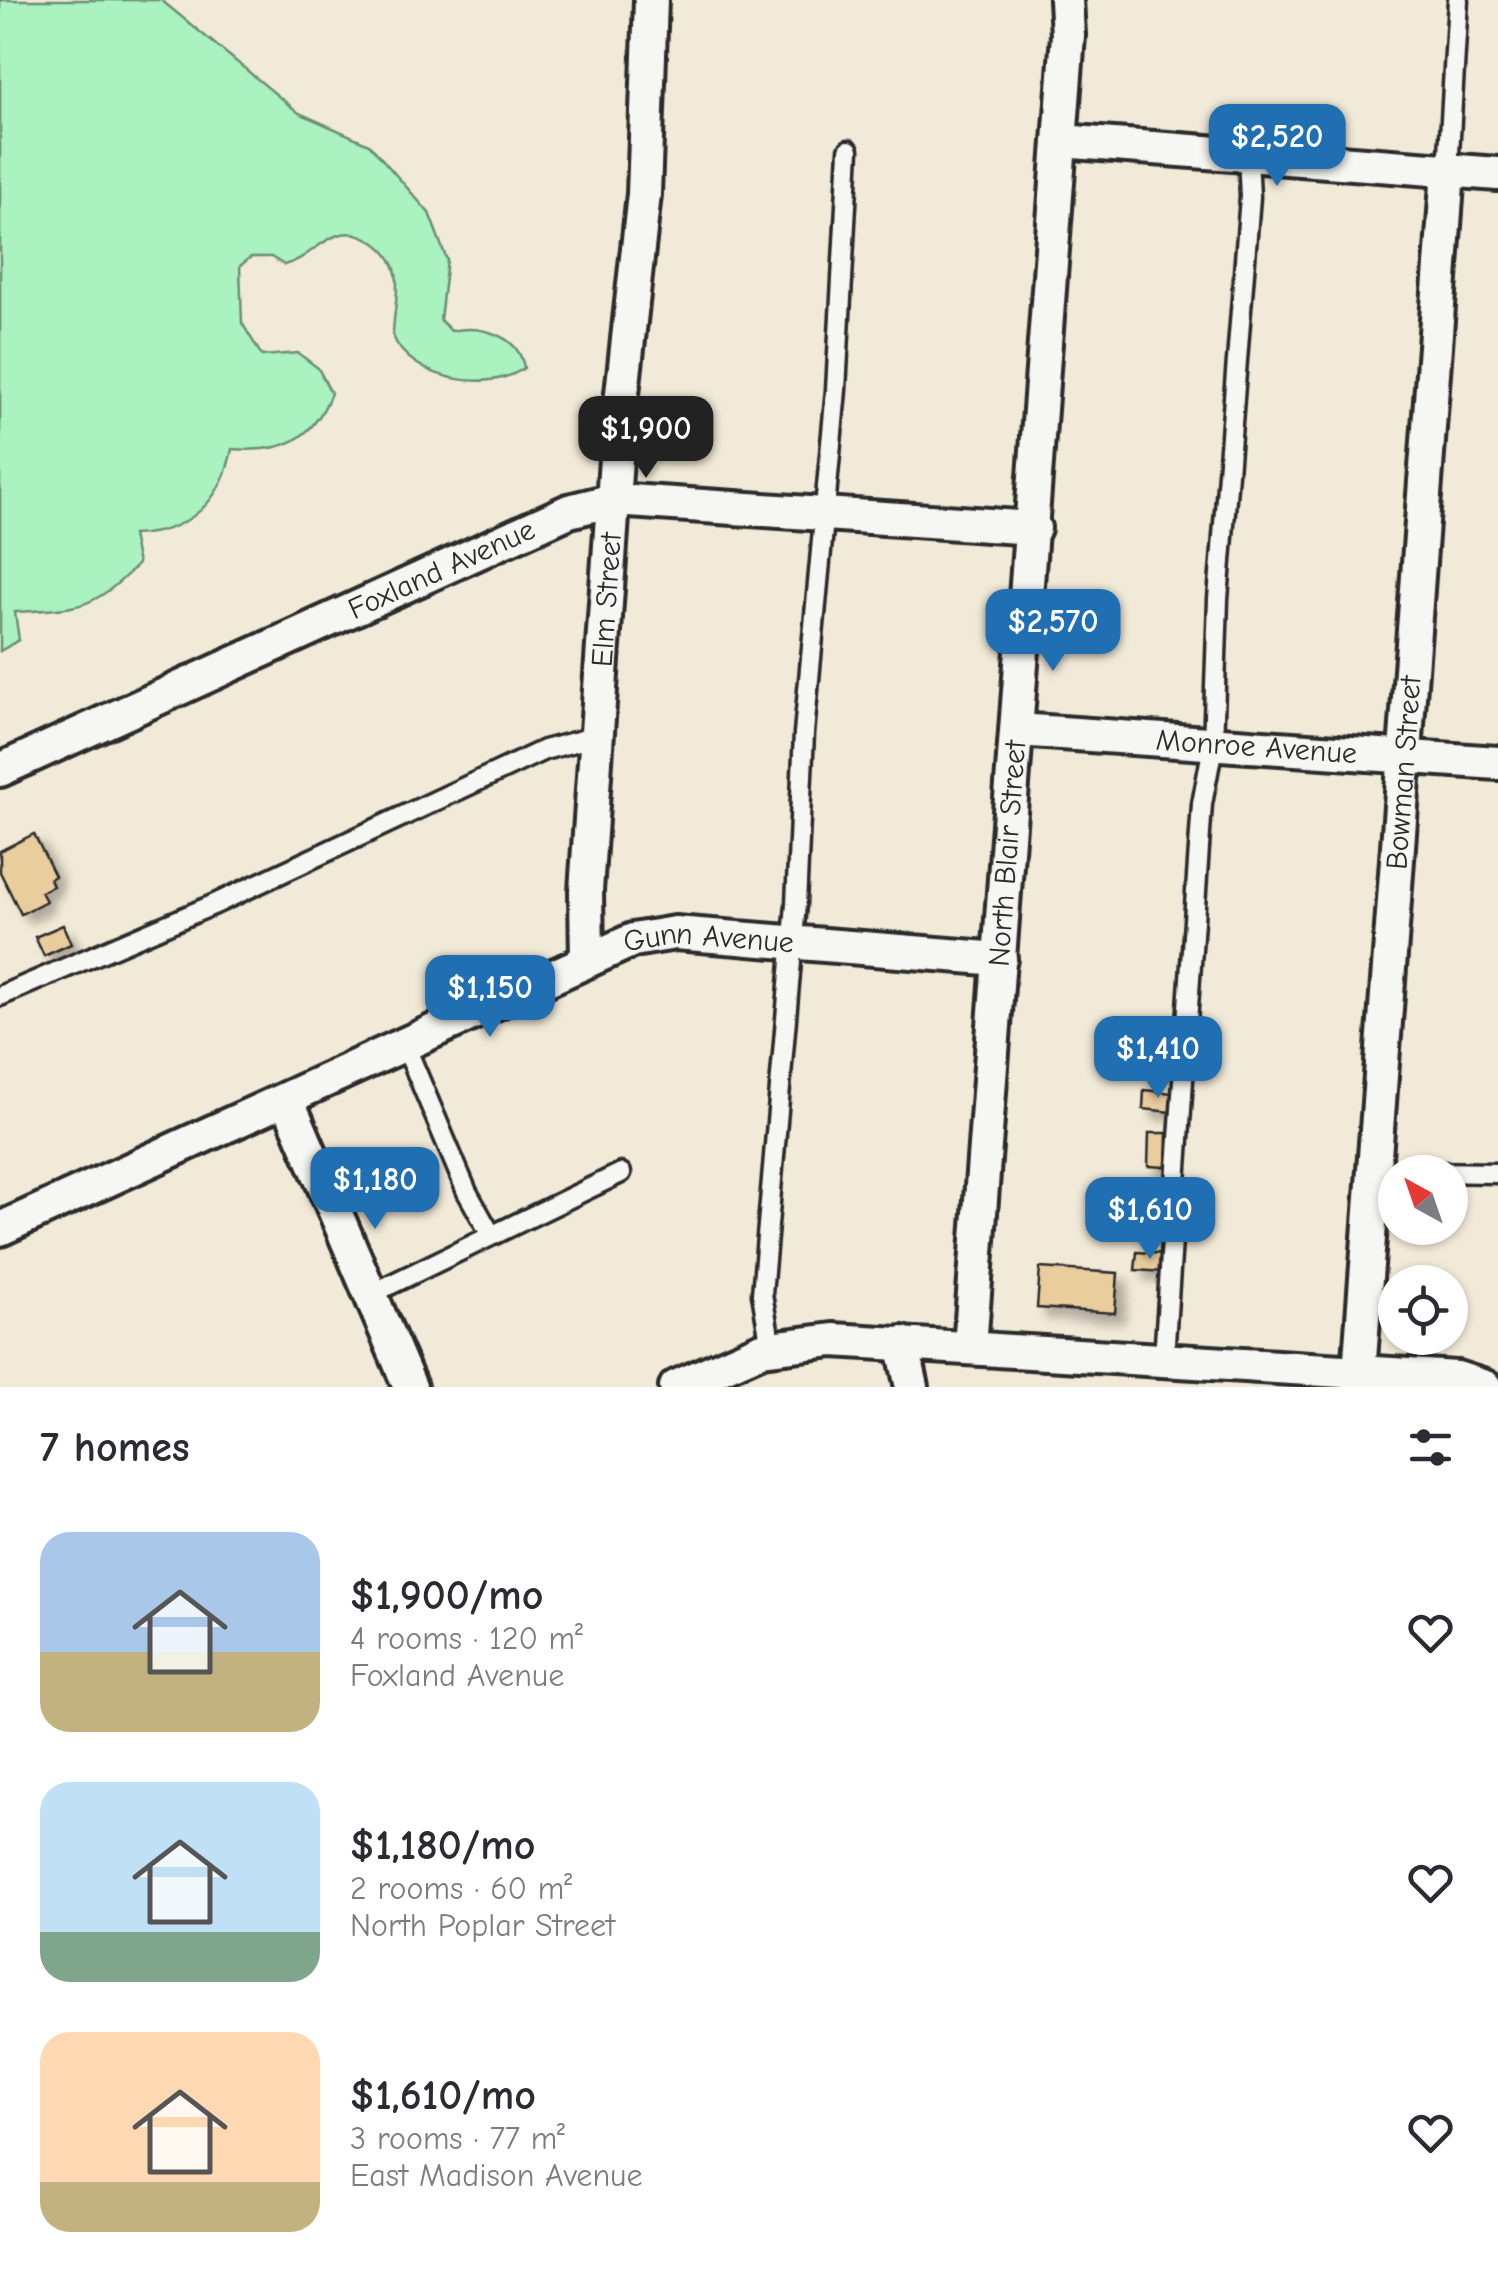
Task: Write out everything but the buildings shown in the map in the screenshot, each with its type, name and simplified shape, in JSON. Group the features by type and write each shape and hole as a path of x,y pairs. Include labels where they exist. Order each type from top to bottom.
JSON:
{"street":[{"name":"Elm Street","path":"587,961 586,891 614,500 644,194 652,0"},
{"name":"North Blair Street","path":"970,1347 1034,528 1061,141 1066,0"},
{"path":"1061,141 1498,174"},
{"name":"Bowman Street","path":"1390,1155 1402,759 1448,171"},
{"name":"Foxland Avenue","path":"0,770 569,511 614,500 826,511 1034,528"},
{"name":"Monroe Avenue","path":"1017,730 1498,763"},
{"name":"Gunn Avenue","path":"0,1229 633,940 663,934 1000,958"},
{"path":"287,1100 410,1387"},
{"name":"Bowman Street","path":"1359,1372 1379,1245"},
{"path":"676,1387 771,1347 834,1340 1164,1357 1456,1378 1485,1387"},
{"path":"902,1343 912,1387"}],"lane":[{"path":"1448,171 1458,0"},
{"path":"771,1347 762,1294 792,942 804,733 826,511 850,150"},
{"path":"1164,1357 1202,804 1213,746 1218,599 1250,197 1248,155"},
{"path":"0,996 215,904 544,750 597,736"},
{"path":"405,1045 467,1192 491,1235"},
{"path":"1468,1172 1498,1172"},
{"path":"369,1295 621,1174"}],"green space":[{"path":"0,0 161,0 299,113 369,144 429,213 447,260 440,320 451,331 474,329 496,334 514,347 524,368 509,376 471,381 432,372 416,363 393,336 397,285 393,263 386,252 362,236 338,235 284,265 271,257 251,257 240,266 242,323 262,356 298,353 318,368 331,393 315,423 280,446 232,449 219,485 198,512 169,528 132,535 138,564 109,591 83,604 15,612 19,640 0,651"}]}
